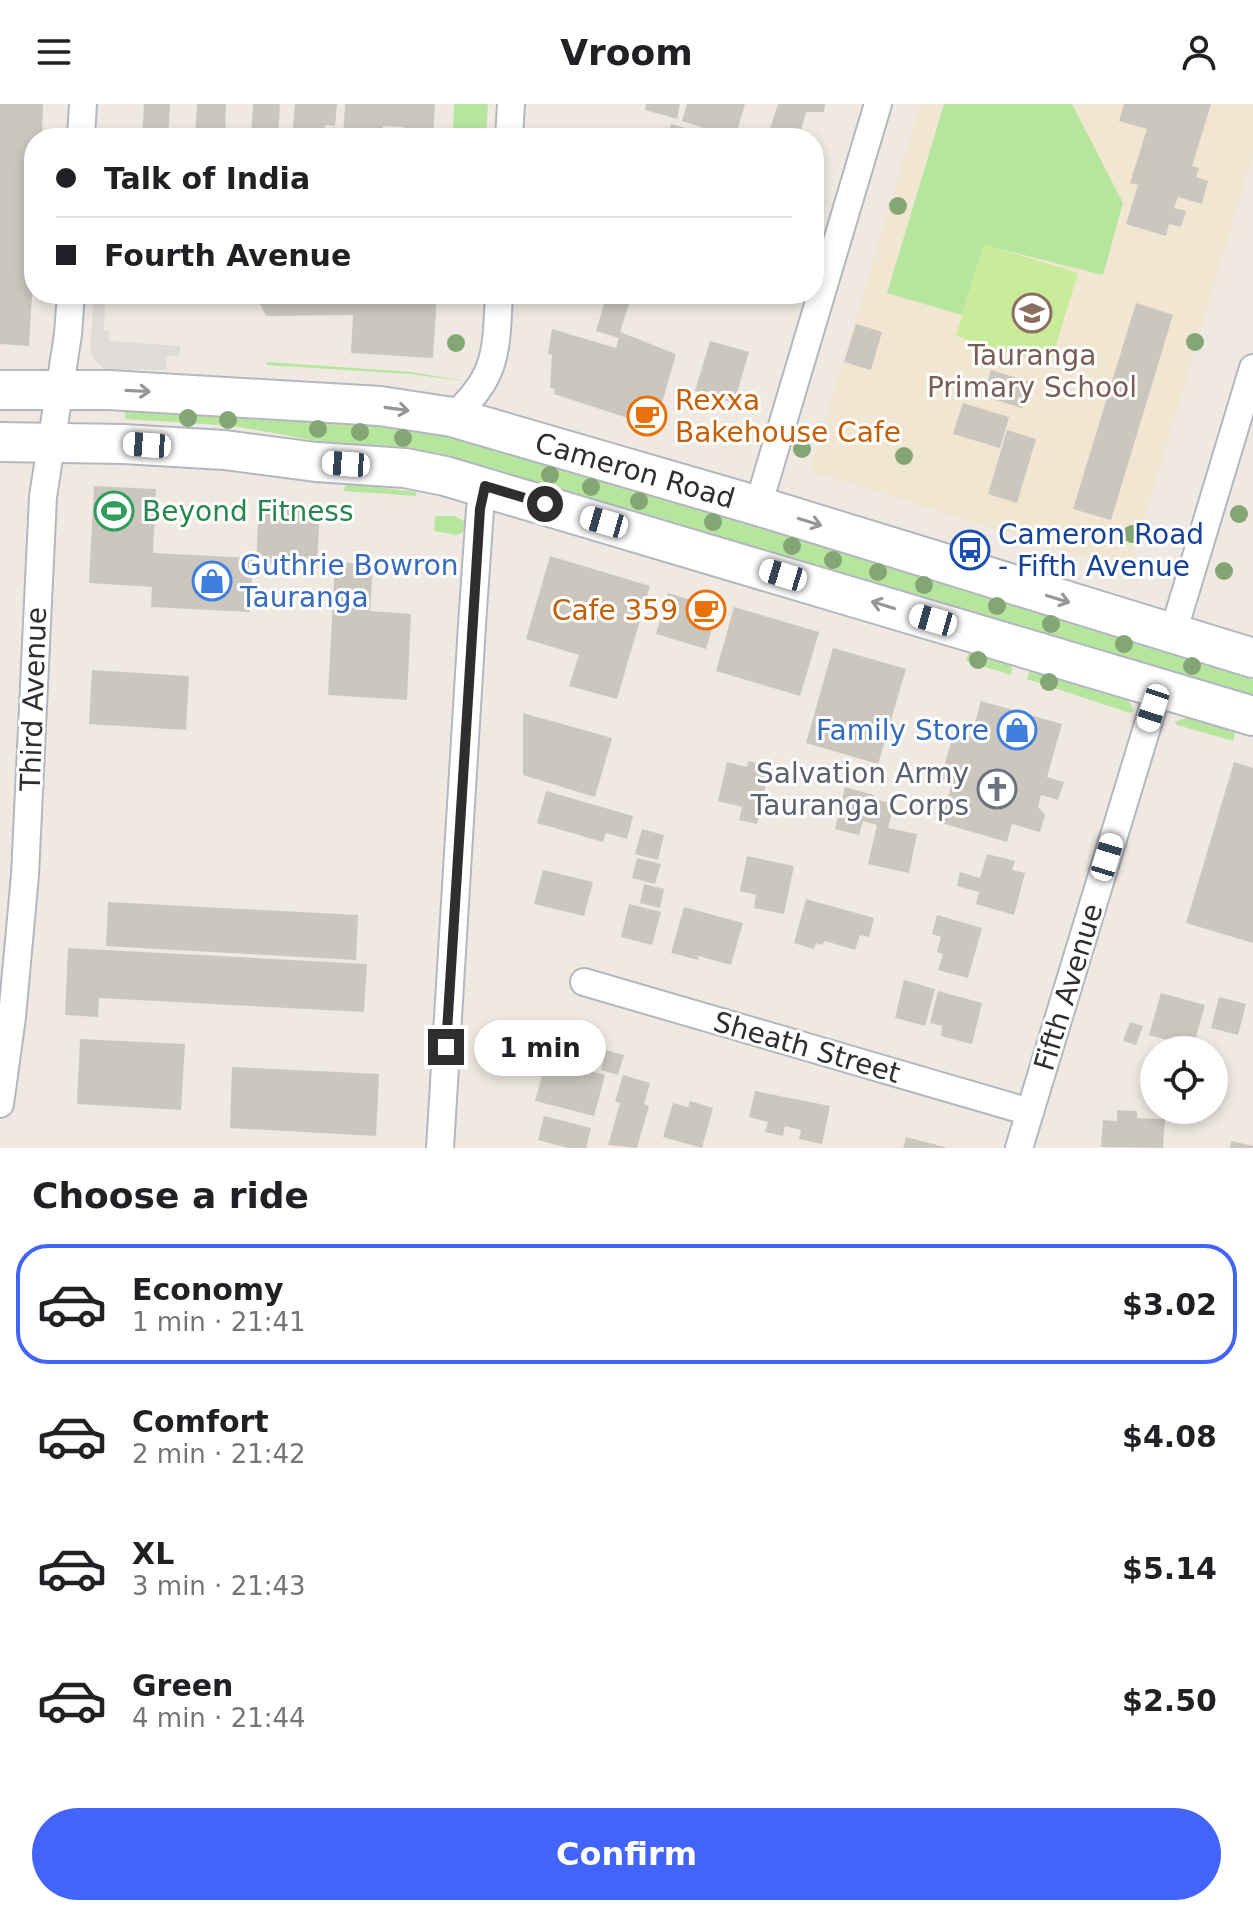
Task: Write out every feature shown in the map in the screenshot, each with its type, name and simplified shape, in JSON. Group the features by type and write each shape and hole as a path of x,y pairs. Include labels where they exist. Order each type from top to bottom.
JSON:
{"main road":[{"name":"Cameron Road","path":"0,390 109,390 380,406 452,417 758,506 1253,658"},
{"name":"Cameron Road","path":"0,442 224,450 316,462 405,468 485,486 1253,716"}],"street":[{"path":"82,128 83,104"},
{"path":"510,128 511,104"},
{"path":"824,285 878,104"},
{"name":"Third Avenue","path":"0,1104 12,1017 25,875 43,497 70,304"},
{"path":"452,417 472,400 486,379 496,351 498,304"},
{"path":"758,506 818,304"},
{"path":"1173,633 1253,368"},
{"path":"440,1148 472,625 480,509 485,486"},
{"name":"Fifth Avenue","path":"1019,1148 1159,688"},
{"name":"Sheath Street","path":"584,982 1030,1112"}],"shaded area":[{"name":"Tauranga Primary School","path":"920,104 1253,104 1253,155 1129,571 810,471"},
{"path":"94,304 105,304 104,330 109,331 109,341 180,346 179,356 167,356 166,370 104,369 93,358 90,347"}],"green space":[{"path":"454,104 488,104 487,128 453,128"},
{"path":"944,104 1072,104 1123,203 1103,275 984,245 962,315 887,293"},
{"path":"984,244 1078,273 1050,365 956,336"},
{"path":"267,362 412,372 470,382 411,374 266,365"},
{"path":"125,409 353,424 488,445 1198,657 1253,680 1253,696 438,453 328,443 234,426 125,419"},
{"path":"348,483 416,492 416,496 344,491"},
{"path":"435,516 455,516 466,522 463,532 456,535 434,531"},
{"path":"969,651 1012,665 1011,675 966,661"},
{"path":"1030,669 1121,697 1128,700 1134,711 1130,713 1027,679"},
{"path":"1186,718 1232,729 1235,735 1233,741 1174,722"}],"building":[{"path":"0,104 43,104 42,128 24,128 24,304 31,304 29,346 0,344"},
{"path":"144,104 170,104 169,128 143,128"},
{"path":"197,104 226,104 225,128 196,128"},
{"path":"253,104 280,104 279,128 252,128"},
{"path":"295,104 337,104 335,126 293,128"},
{"path":"345,104 435,104 434,128 344,128"},
{"path":"646,104 680,104 677,119 645,110"},
{"path":"687,104 745,104 738,128 704,128 682,121"},
{"path":"778,104 825,104 824,112 806,112 801,128 770,128"},
{"path":"1124,104 1211,104 1192,166 1199,168 1196,177 1208,181 1202,204 1178,197 1174,208 1186,211 1181,227 1169,224 1166,236 1126,224 1138,185 1130,183 1147,129 1119,121"},
{"path":"1136,303 1173,315 1111,520 1073,509"},
{"path":"260,304 436,304 433,358 351,353 353,315 266,316"},
{"path":"604,304 629,304 620,332 676,354 655,427 554,394 555,389 550,388 552,355 548,354 552,329 616,348 619,338 596,331"},
{"path":"856,324 882,332 871,370 844,362"},
{"path":"710,341 749,352 734,403 695,391"},
{"path":"991,370 1030,382 1022,408 983,396"},
{"path":"963,403 1009,417 1000,448 953,434"},
{"path":"1007,430 1036,439 1017,503 988,494"},
{"path":"94,486 156,489 153,553 253,558 250,612 151,607 152,587 89,583"},
{"path":"259,503 320,507 317,566 256,563"},
{"path":"550,556 650,586 617,699 569,686 579,655 526,639"},
{"path":"335,562 373,564 370,611 411,614 407,700 328,695"},
{"path":"668,593 718,608 706,649 656,634"},
{"path":"734,607 819,632 800,696 716,671"},
{"path":"833,648 906,669 878,764 806,743"},
{"path":"92,670 189,676 186,730 89,724"},
{"name":"Salvation Army Tauranga Corps","path":"981,701 1062,724 1047,777 1064,782 1058,800 1041,795 1038,807 1045,815 1040,832 1012,824 1007,842 941,823 952,783 940,780 954,732 971,737"},
{"path":"523,713 612,738 595,797 523,775"},
{"path":"748,761 770,766 757,824 739,820 742,807 718,801 727,762 747,767"},
{"path":"1234,762 1253,768 1253,943 1186,923"},
{"path":"845,787 894,804 888,828 917,834 909,873 868,864 877,825 863,821 859,835 835,829"},
{"path":"546,791 633,816 627,839 606,833 603,842 537,823"},
{"path":"642,829 664,835 658,860 635,854"},
{"path":"987,854 1015,861 1012,870 1025,873 1014,915 976,904 979,892 957,886 960,872 980,878"},
{"path":"747,856 794,866 784,914 754,908 756,895 740,891"},
{"path":"637,858 661,864 655,884 632,878"},
{"path":"543,870 593,882 584,916 534,904"},
{"path":"644,884 664,889 660,908 640,903"},
{"path":"806,899 874,918 869,937 860,935 855,950 825,941 822,945 816,943 814,949 794,943"},
{"path":"108,902 358,915 356,960 106,946"},
{"path":"629,904 661,912 652,945 621,937"},
{"path":"684,907 743,923 731,965 699,956 698,960 671,953"},
{"path":"937,915 982,928 968,978 938,970 943,954 937,952 941,937 932,934"},
{"path":"68,948 367,964 364,1012 99,998 98,1017 65,1015"},
{"path":"904,980 935,989 925,1026 895,1018"},
{"path":"938,991 982,1003 972,1044 941,1036 942,1026 930,1023"},
{"path":"1161,993 1205,1005 1196,1036 1149,1035"},
{"path":"1219,997 1246,1004 1238,1035 1211,1028"},
{"path":"1130,1022 1143,1026 1136,1045 1123,1041"},
{"path":"80,1039 185,1044 181,1110 77,1104"},
{"path":"606,1050 624,1055 618,1075 601,1070"},
{"path":"545,1064 567,1069 568,1065 605,1075 594,1116 535,1101"},
{"path":"232,1067 379,1074 376,1136 230,1128"},
{"path":"623,1075 650,1083 644,1104 649,1106 637,1148 608,1145 620,1103 615,1101"},
{"path":"755,1091 830,1106 822,1144 799,1139 801,1130 785,1126 783,1136 765,1132 768,1122 749,1117"},
{"path":"690,1101 713,1108 702,1148 663,1137 673,1103 688,1107"},
{"path":"1117,1110 1137,1111 1140,1124 1165,1124 1163,1148 1101,1147 1103,1120 1117,1121"},
{"path":"544,1116 591,1128 586,1148 568,1148 538,1140"},
{"path":"906,1137 945,1147 945,1148 903,1148"},
{"path":"1231,1141 1253,1146 1253,1148 1230,1148"}],"place":[{"name":"Tauranga Primary School","path":"1032,313"},
{"name":"Rexxa Bakehouse Cafe","path":"647,416"},
{"name":"Beyond Fitness","path":"114,511"},
{"name":"Cameron Road - Fifth Avenue","path":"970,550"},
{"name":"Guthrie Bowron Tauranga","path":"212,581"},
{"name":"Cafe 359","path":"706,610"},
{"name":"Family Store","path":"1017,730"},
{"name":"Salvation Army Tauranga Corps","path":"997,789"}],"route":[{"path":"446,1047 480,509 485,486 545,504"}]}
